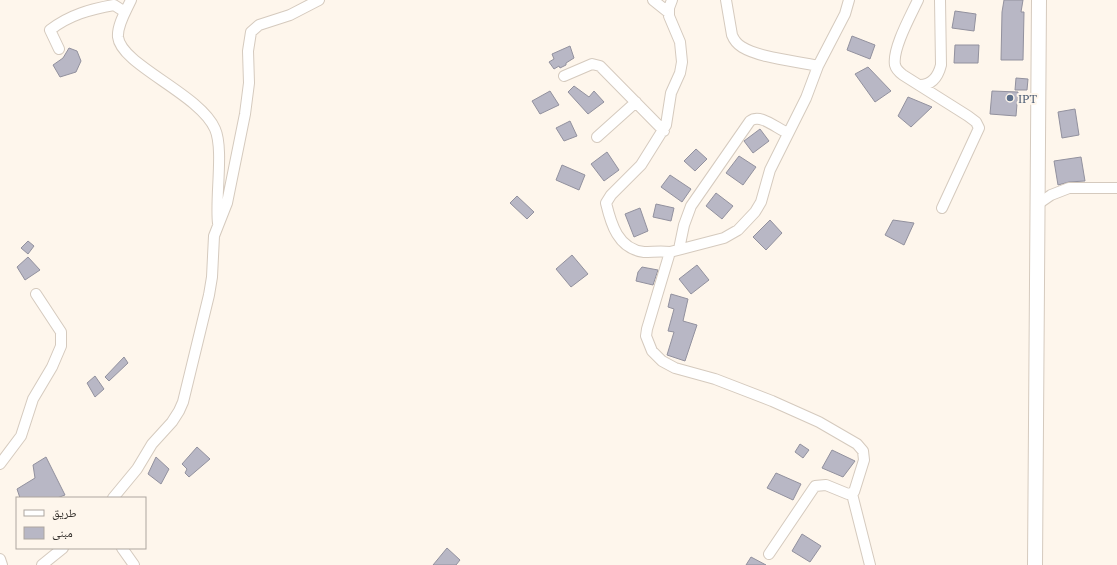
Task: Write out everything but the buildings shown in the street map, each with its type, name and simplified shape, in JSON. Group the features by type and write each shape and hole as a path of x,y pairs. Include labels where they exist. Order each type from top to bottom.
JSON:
{"main road":[{"path":"1035,565 1039,0"}],"street":[{"path":"131,0 118,32 119,42 124,51 189,99 204,113 215,130 218,143 216,210 218,225"},
{"path":"114,497 132,476 152,444 174,419 183,402 209,295 212,277 213,241 227,203 245,114 249,83 248,51 251,32 263,23 290,15 319,0"},
{"path":"653,0 668,12 680,42 682,57 680,73 671,93 668,120 664,131 641,165 606,202 614,228 624,242 630,247 644,252 674,251 724,238 738,230 750,219 761,202 770,170 806,98 818,66 845,14 849,0"},
{"path":"668,12 672,0"},
{"path":"726,0 732,35 734,40 741,47 752,52 818,66"},
{"path":"918,0 902,38 895,62 899,72 974,120 979,128 942,208"},
{"path":"920,85 926,85 933,80 938,75 941,65 940,0"},
{"path":"59,49 50,30 60,22 80,13 114,5 125,12"},
{"path":"564,76 590,65 598,64 664,131"},
{"path":"597,137 636,102"},
{"path":"788,134 759,118 753,118 750,121 691,206 674,251 647,329 646,336 652,351 662,362 675,368 715,379 772,401 819,422 857,444 863,451 864,460 856,489 852,494"},
{"path":"1038,204 1052,195 1069,188 1117,188"},
{"path":"0,464 21,436 33,399 52,367 61,346 61,332 36,294"},
{"path":"770,554 815,486 826,485 845,493 852,494"},
{"path":"852,494 870,565"},
{"path":"42,565 62,549"},
{"path":"123,549 134,565"},
{"path":"0,559 2,565"}],"place":[{"name":"IPT","path":"1010,98"}]}
